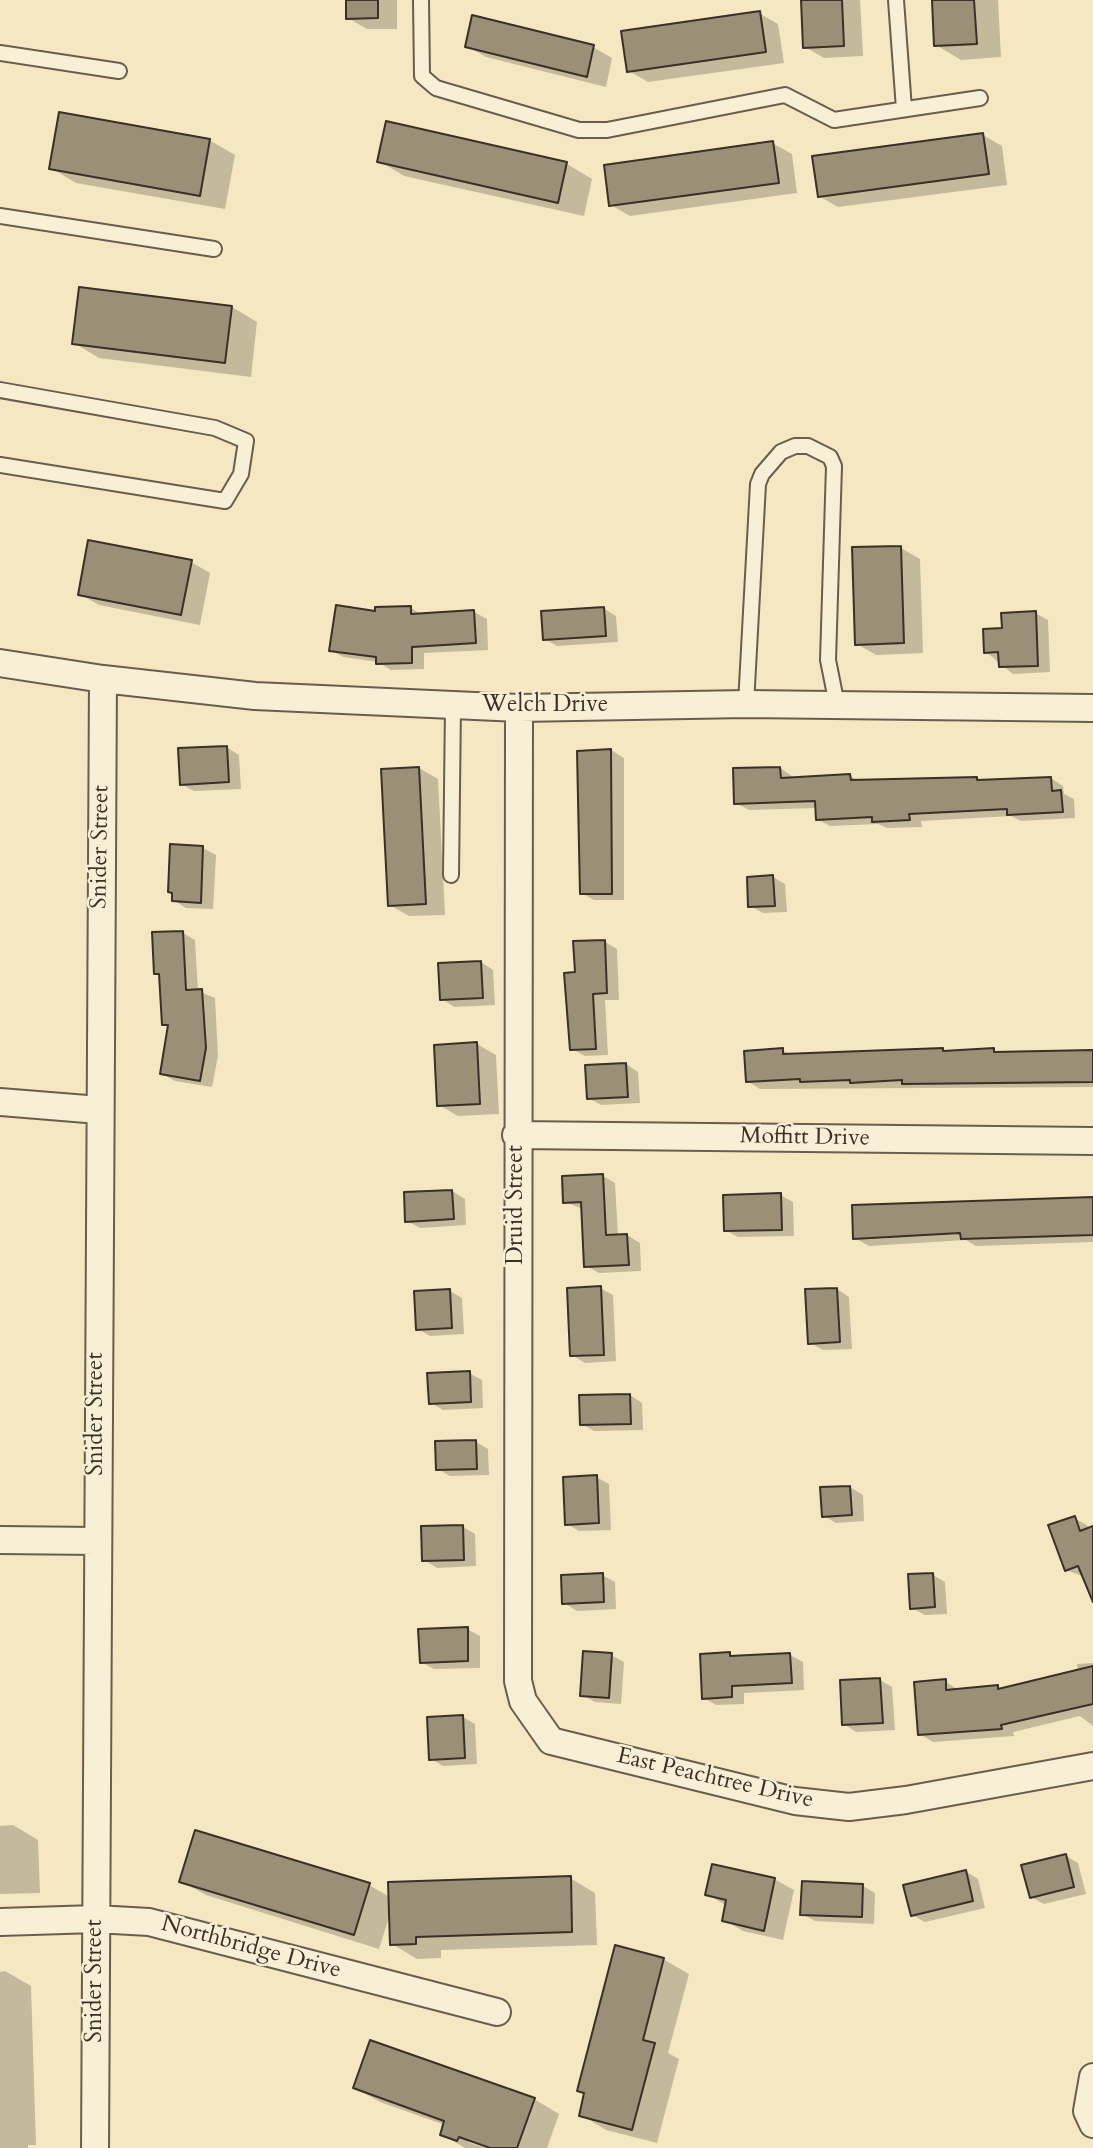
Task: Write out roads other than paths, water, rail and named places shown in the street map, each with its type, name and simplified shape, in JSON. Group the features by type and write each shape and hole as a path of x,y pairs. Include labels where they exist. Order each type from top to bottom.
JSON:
{"street":[{"name":"Welch Drive","path":"0,663 103,680 255,696 519,708 746,704 1093,708"},
{"name":"Snider Street","path":"95,2148 103,680"},
{"name":"Druid Street","path":"519,708 516,1135 518,1681 523,1701"},
{"path":"0,1102 99,1110"},
{"name":"Moffitt Drive","path":"516,1135 1093,1141"},
{"path":"0,1540 97,1541"},
{"name":"East Peachtree Drive","path":"523,1701 551,1741 795,1801 849,1807 895,1802 1093,1766"},
{"name":"Northbridge Drive","path":"0,1922 96,1919 149,1922 498,2012"},
{"path":"1093,2077 1087,2111 1093,2124"}],"lane":[{"path":"421,0 422,76 436,88 579,130 607,130 785,95 834,120 980,98"},
{"path":"896,0 904,109"},
{"path":"0,53 119,71"},
{"path":"0,216 214,249"},
{"path":"0,390 215,428 246,440 241,474 225,501 0,465"},
{"path":"746,704 758,484 762,474 781,452 795,446 808,446 830,457 836,479 828,660 837,705"},
{"path":"451,875 453,705"}]}
